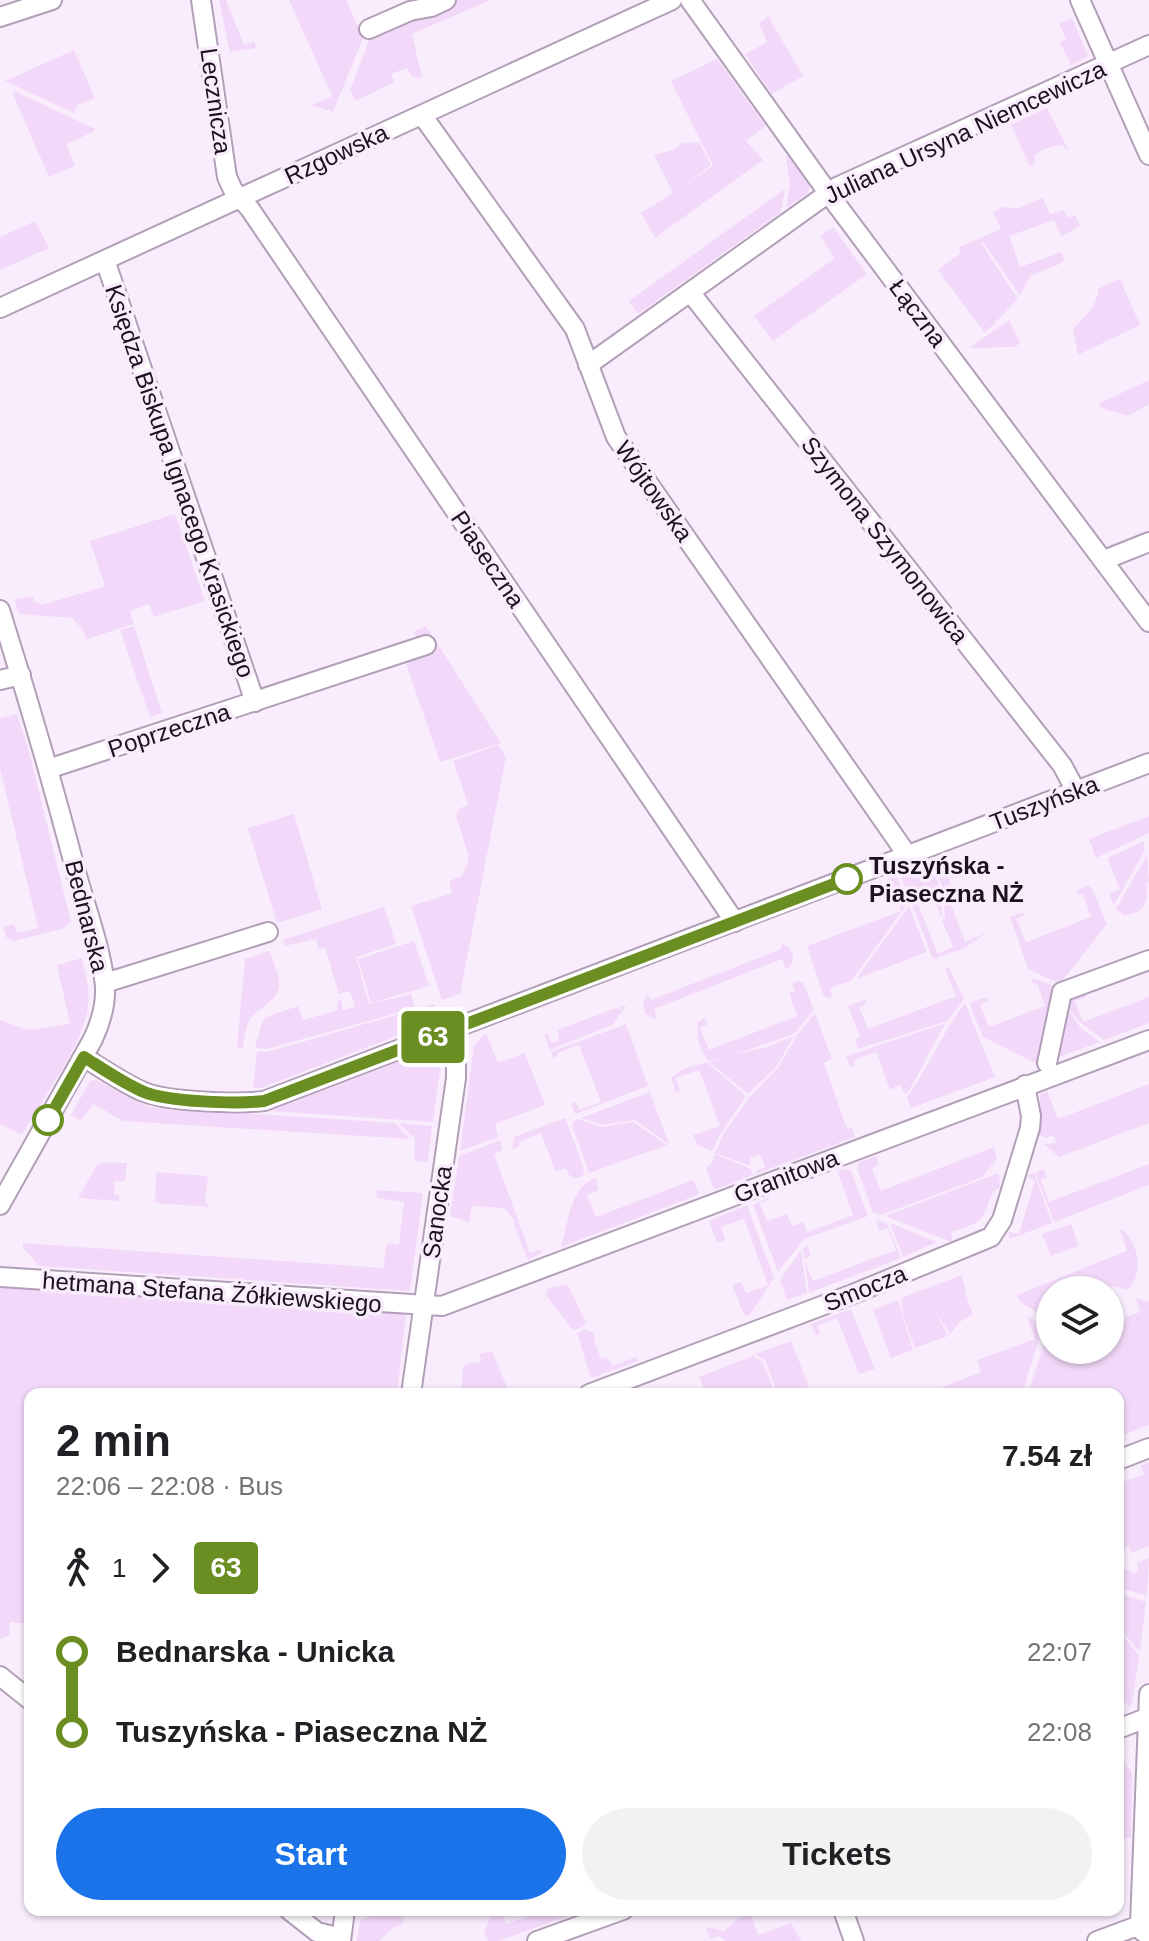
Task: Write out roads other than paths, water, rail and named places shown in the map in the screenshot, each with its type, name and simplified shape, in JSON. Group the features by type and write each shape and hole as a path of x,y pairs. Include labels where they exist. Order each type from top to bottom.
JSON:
{"street":[{"path":"0,17 52,0"},
{"name":"Lecznicza","path":"201,0 227,177 240,198"},
{"path":"369,29 446,0"},
{"name":"Rzgowska","path":"0,308 672,0"},
{"name":"Łączna","path":"690,0 829,193 1149,622"},
{"path":"1080,0 1149,155"},
{"name":"Juliana Ursyna Niemcewicza","path":"588,365 829,193 1149,45"},
{"name":"Wójtowska","path":"422,115 575,329 616,437 908,856"},
{"name":"Piaseczna","path":"240,198 735,922"},
{"name":"Księdza Biskupa Ignacego Krasickiego","path":"105,260 255,702"},
{"name":"Szymona Szymonowica","path":"690,292 1062,765 1076,791"},
{"path":"1104,560 1149,542"},
{"name":"Bednarska","path":"0,610 48,769 105,983 102,1018 84,1057 0,1205"},
{"name":"Poprzeczna","path":"48,769 426,645"},
{"path":"0,680 21,675"},
{"name":"Tuszyńska","path":"84,1057 155,1096 255,1102 272,1098 1149,763"},
{"path":"105,983 268,932"},
{"path":"1047,1063 1062,992 1149,960"},
{"name":"Sanocka","path":"412,1388 456,1078 456,1058 446,1032"},
{"name":"Granitowa","path":"423,1306 435,1307 453,1302 1149,1040"},
{"name":"Smocza","path":"605,1388 853,1294 991,1237 1002,1220 1030,1128 1025,1085"},
{"name":"hetmana Stefana Żółkiewskiego","path":"0,1277 423,1306"},
{"path":"1124,1458 1149,1448"},
{"path":"0,1676 24,1695"},
{"path":"1097,1941 1144,1931 1149,1694"},
{"path":"1124,1727 1148,1717"},
{"path":"297,1916 317,1932 341,1940 344,1916"},
{"path":"537,1941 606,1916"},
{"path":"845,1916 854,1941"}],"place":[{"name":"Tuszyńska - Piaseczna NŻ","path":"847,879"}]}
